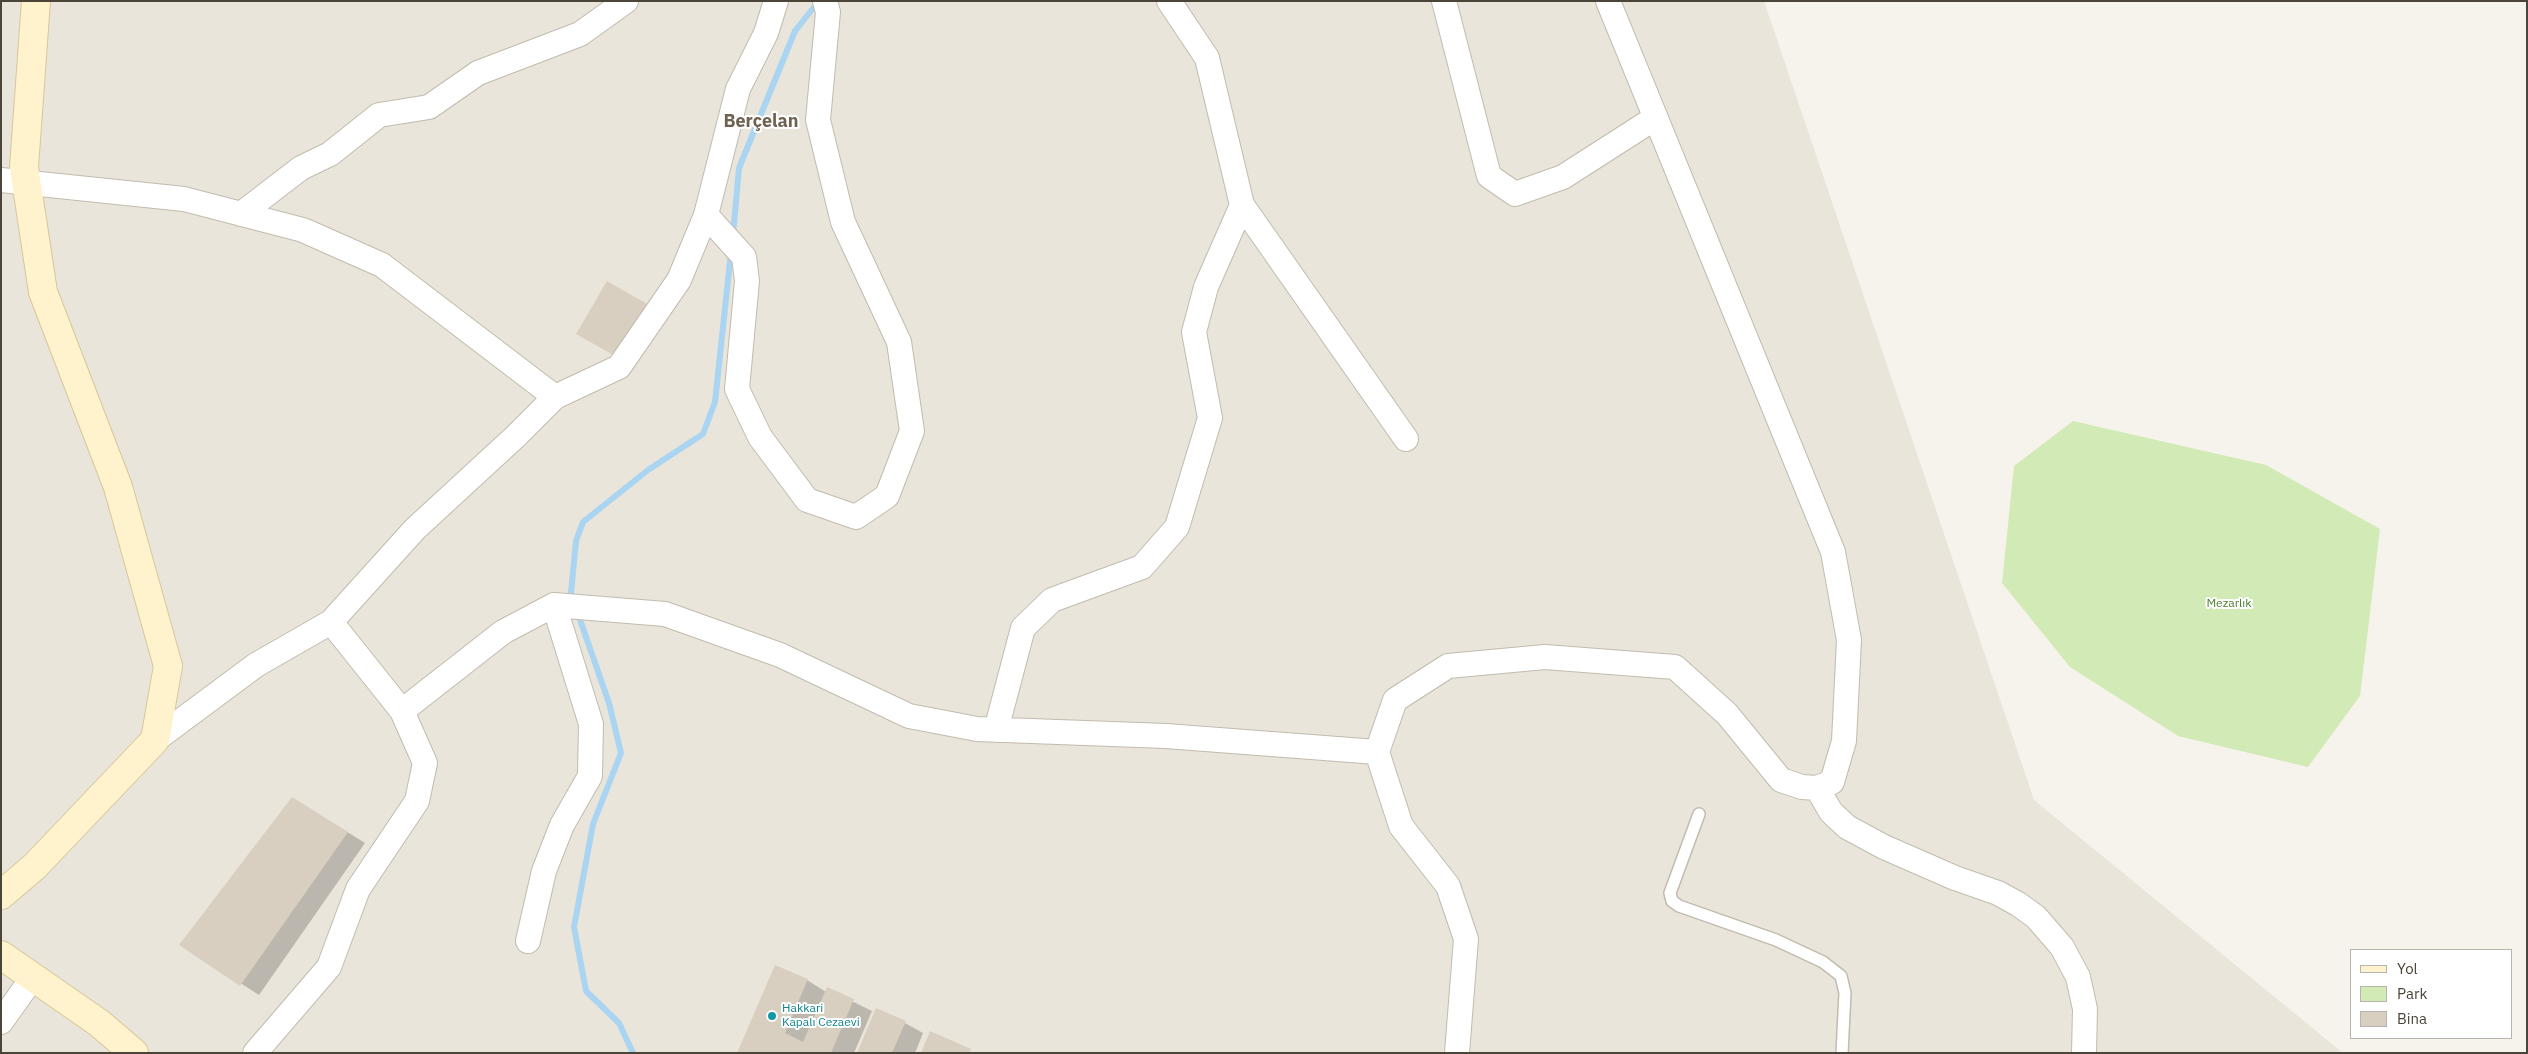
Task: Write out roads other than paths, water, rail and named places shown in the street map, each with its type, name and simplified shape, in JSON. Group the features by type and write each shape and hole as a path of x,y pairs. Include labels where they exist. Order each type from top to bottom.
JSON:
{"main road":[{"path":"1,895 35,866 154,740 168,666 118,487 43,292 14,182 24,167 36,1"},
{"path":"1,955 98,1023 134,1053"}],"street":[{"path":"241,214 301,168 330,154 379,115 429,107 478,73 580,34 626,1"},
{"path":"154,740 256,665 331,622 415,529 516,436 555,397 619,367 679,280 706,215 738,89 766,33 776,1"},
{"path":"706,215 744,257 747,281 737,389 760,437 806,500 856,517 887,496 912,431 899,342 843,222 818,120 828,12 824,1"},
{"path":"1169,1 1207,58 1242,205 1406,439"},
{"path":"1444,1 1489,176 1515,194 1563,177 1654,118"},
{"path":"1457,1053 1466,939 1448,886 1401,826 1377,752 1395,700 1448,666 1545,657 1675,667 1727,714 1781,780 1802,787 1817,788 1832,782 1844,741 1849,640 1833,552 1654,118 1608,1"},
{"path":"14,182 184,199 303,230 382,265 555,397"},
{"path":"996,730 1023,628 1052,600 1142,567 1177,527 1210,418 1194,332 1206,287 1242,205"},
{"path":"402,712 503,632 554,605 665,614 780,655 910,716 976,729 1166,736 1377,752"},
{"path":"528,941 544,872 562,825 590,776 592,724 554,605"},
{"path":"255,1053 329,967 358,889 417,801 425,763 402,712 331,622"},
{"path":"1817,788 1831,812 1847,827 1937,870 1998,893 2036,917 2062,947 2078,978 2085,1009 2085,1042 2074,1040 2068,1053"},
{"path":"1,1022 33,977"}],"lane":[{"path":"1699,814 1670,893 1672,901 1679,906 1776,940 1823,962 1841,976 1845,993 1842,1053"}],"waterway":[{"path":"733,235 739,168 795,31 818,2"},
{"path":"574,602 571,593 576,541 583,522 648,470 703,434 715,402 731,252"},
{"path":"577,611 609,703 621,753 593,824 574,927 586,991 619,1023 633,1053"}],"place":[{"name":"Hakkari Kapalı Cezaevi","path":"772,1016"}],"district":[{"name":"Berçelan","path":"761,122"}],"park label":[{"name":"Mezarlık","path":"2229,604"}]}
